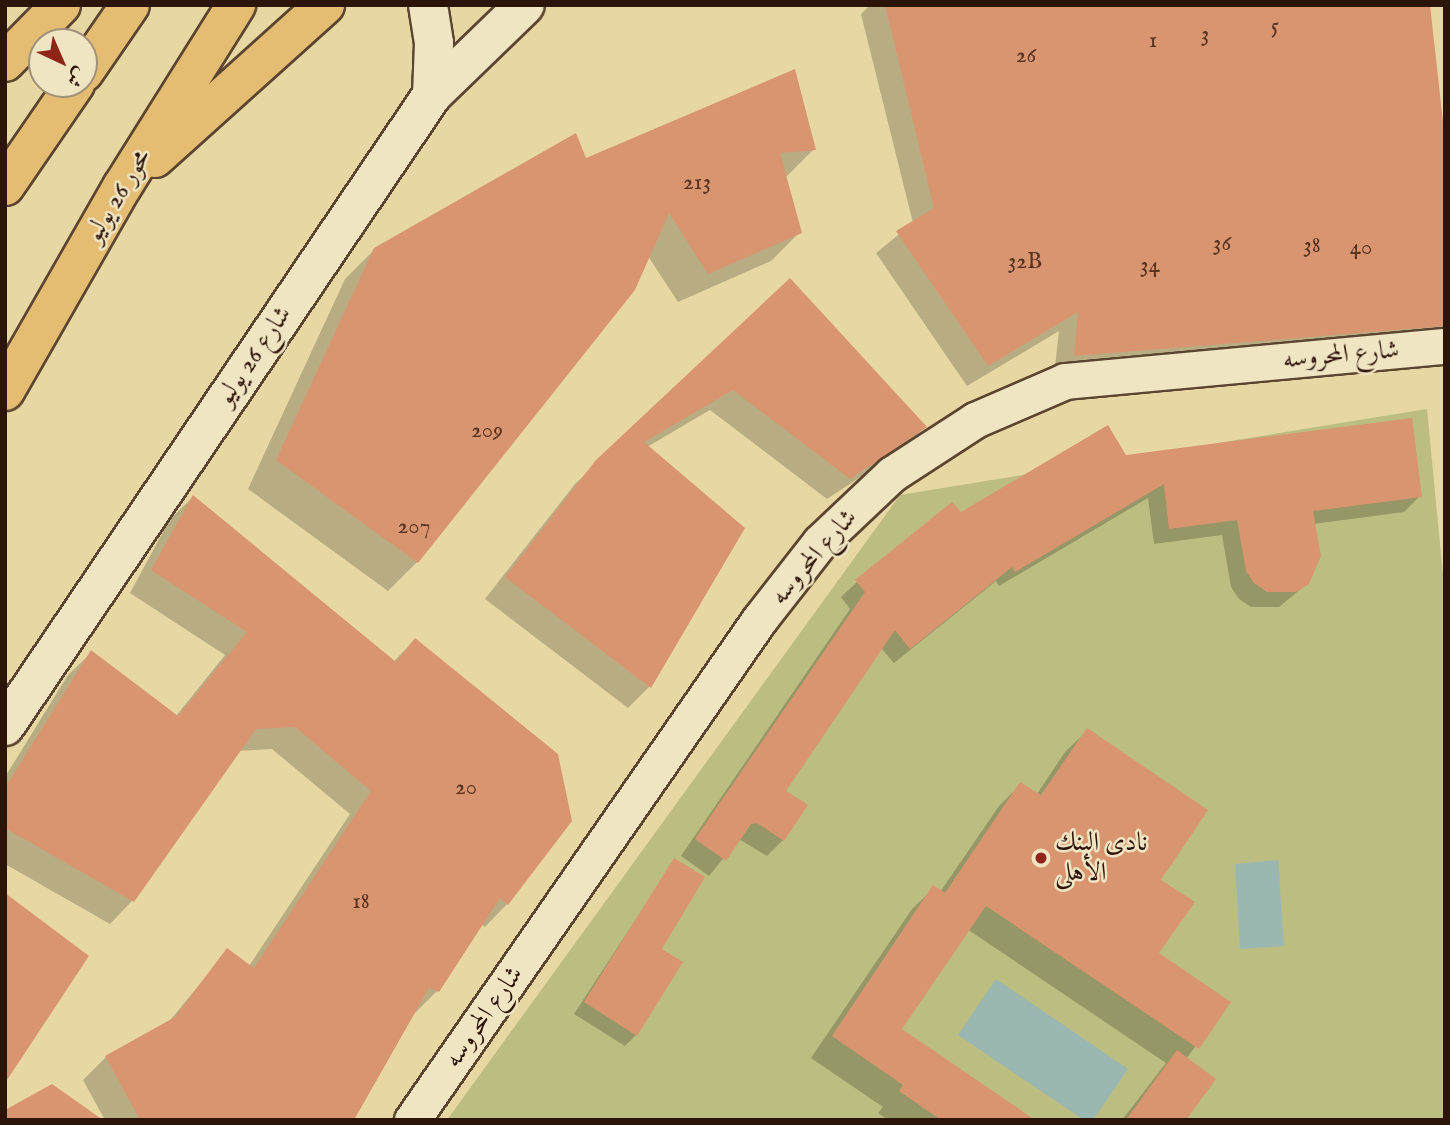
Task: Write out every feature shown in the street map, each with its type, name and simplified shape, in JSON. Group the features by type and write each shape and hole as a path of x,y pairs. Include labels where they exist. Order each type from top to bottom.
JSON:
{"highway":[{"path":"5,62 61,5"},
{"path":"98,52 130,5"},
{"name":"محور 26 يوليو","path":"5,391 122,187 236,5"},
{"path":"122,187 325,5"},
{"path":"5,186 65,98"}],"main road":[{"path":"428,5 434,43 432,95"},
{"name":"شارع 26 يوليو","path":"5,726 432,95 525,5"}],"street":[{"name":"شارع المحروسه","path":"412,1120 759,620 820,542 892,474 975,420 1065,381 1445,346"}],"green space":[{"name":"نادى البنك الأهلى","path":"1427,409 1445,596 1445,1120 447,1120 900,495"}],"water":[{"path":"1278,860 1284,946 1240,949 1235,864"},
{"path":"996,979 1128,1069 1093,1120 1084,1120 958,1035"}],"building":[{"path":"885,5 1430,5 1445,140 1445,326 1074,356 1078,312 988,366 896,231 934,208"},
{"path":"795,69 816,150 780,153 802,233 708,274 669,213 635,290 418,563 276,460 374,248 576,133 586,158"},
{"path":"790,278 927,427 850,479 733,390 644,442 745,528 651,688 505,577 596,460"},
{"path":"1412,418 1422,497 1313,511 1321,556 1309,584 1296,592 1267,592 1254,583 1246,571 1237,520 1169,529 1164,484 1015,572 1012,567 910,649 895,630 786,791 808,805 784,841 757,823 751,824 726,861 695,839 865,592 855,580 952,502 961,512 1108,425 1126,455"},
{"path":"193,495 396,662 415,638 558,754 572,821 508,905 500,898 439,992 429,988 354,1120 140,1120 105,1056 175,1017 227,948 254,968 371,791 295,727 256,729 134,902 5,828 5,788 91,650 178,716 247,632 151,570"},
{"path":"1087,728 1208,810 1161,880 1195,902 1159,953 1231,1002 1199,1049 986,906 902,1029 1035,1120 941,1120 899,1091 903,1085 832,1036 933,885 945,893 1020,782 1041,795"},
{"path":"674,858 705,877 662,949 683,962 637,1036 584,1002"},
{"path":"5,893 89,956 5,1083"},
{"path":"1177,1050 1216,1079 1186,1120 1126,1120"},
{"path":"52,1084 103,1120 5,1120 5,1110"}],"place":[{"name":"نادى البنك الأهلى","path":"1041,858"}]}
